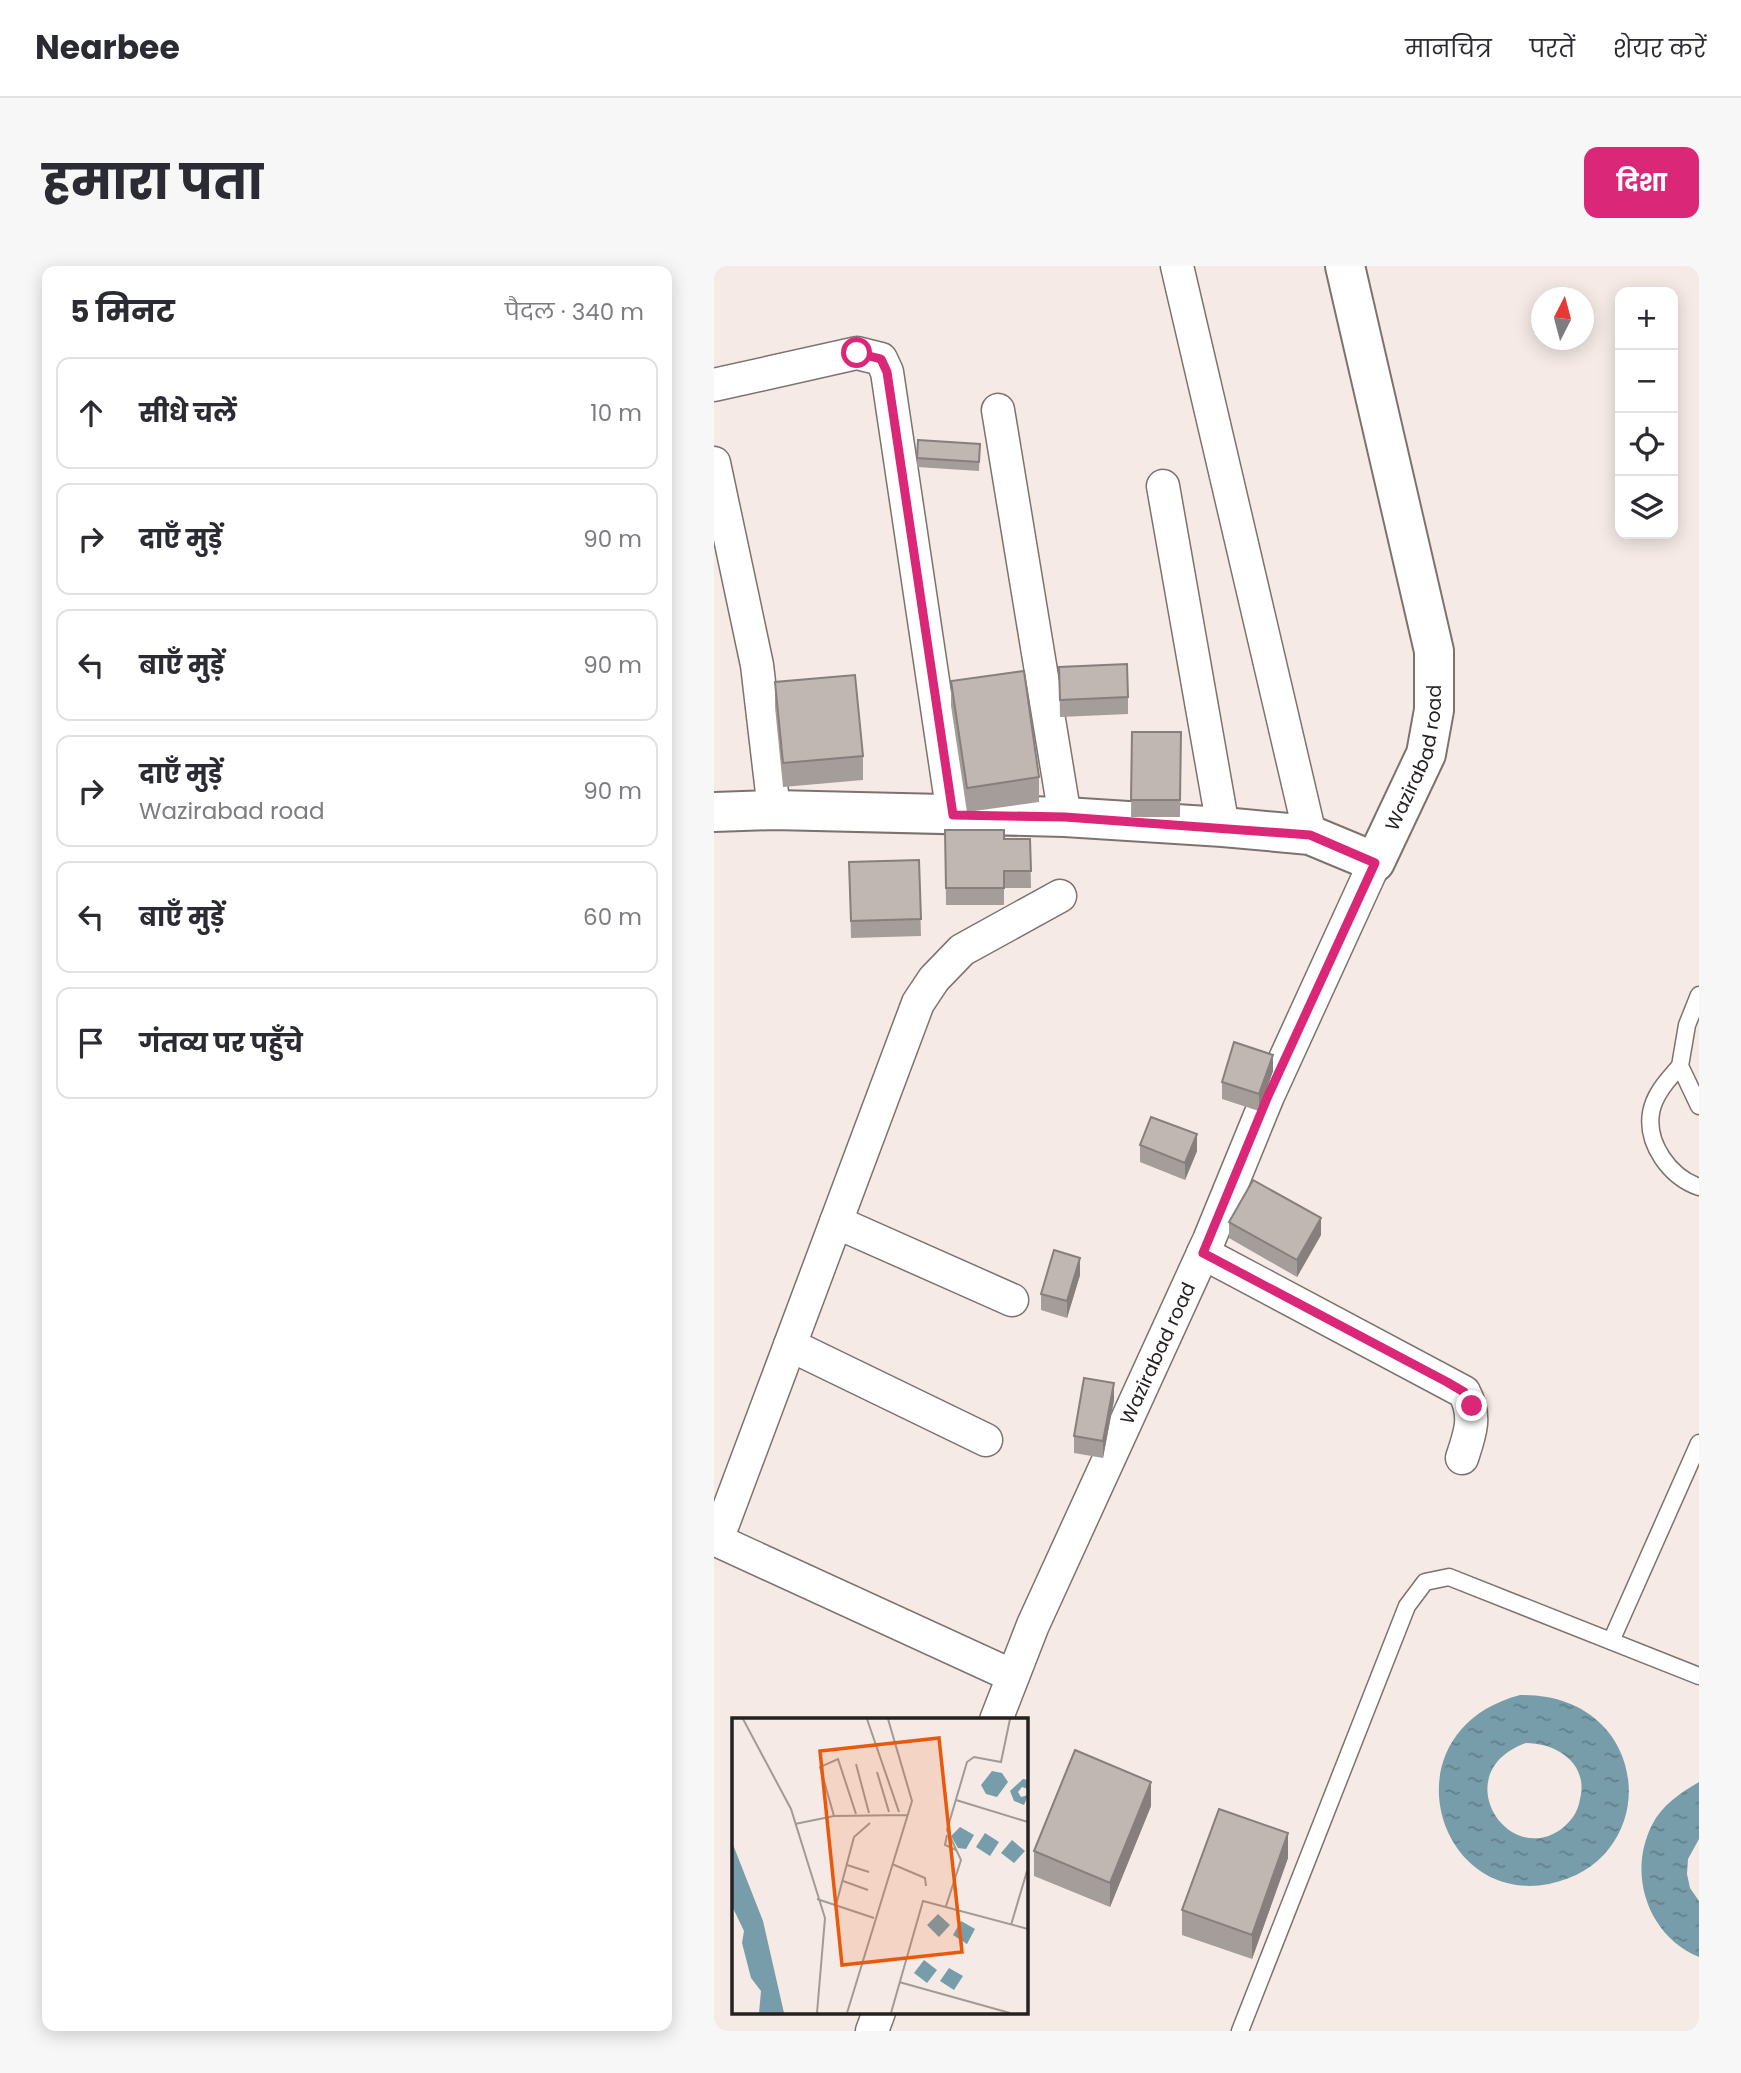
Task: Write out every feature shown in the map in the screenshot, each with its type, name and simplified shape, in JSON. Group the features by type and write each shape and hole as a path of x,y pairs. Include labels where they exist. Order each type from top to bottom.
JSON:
{"street":[{"path":"1177,266 1310,835"},
{"name":"Wazirabad road","path":"997,1718 1134,1400 1203,1253 1268,1096 1426,754 1434,710 1434,651 1345,266"},
{"path":"714,385 857,353 881,359 887,372 953,815"},
{"path":"998,410 1065,817"},
{"path":"714,463 757,665 765,810"},
{"path":"1163,486 1223,827"},
{"path":"714,812 765,810 1065,817 1223,827 1310,835 1375,863"},
{"path":"1013,1676 715,1540 918,1003 934,979 962,950 1060,896"},
{"path":"836,1223 1012,1300"},
{"path":"1203,1253 1464,1392 1472,1406 1473,1423 1462,1458"},
{"path":"790,1345 986,1440"},
{"path":"872,2031 878,2014"}],"lane":[{"path":"1699,995 1687,1025 1680,1066 1660,1088 1651,1113 1654,1144 1675,1174 1699,1188"},
{"path":"1680,1066 1699,1106"},
{"path":"1612,1639 1699,1443"},
{"path":"1240,2031 1407,1606 1426,1582 1449,1577 1612,1639 1699,1676"}],"water":[{"path":"1520,1695 1564,1702 1597,1720 1619,1748 1628,1780 1626,1814 1612,1844 1587,1869 1549,1884 1509,1884 1477,1869 1454,1843 1441,1811 1440,1776 1452,1743 1478,1714","holes":["1526,1743 1559,1751 1568,1758 1580,1775 1582,1787 1578,1808 1571,1820 1560,1830 1540,1838 1520,1836 1504,1826 1493,1811 1488,1793 1490,1774 1503,1756"]},
{"path":"1699,1782 1699,1839 1688,1859 1687,1874 1690,1888 1699,1901 1699,1957 1681,1947 1655,1919 1642,1883 1642,1863 1645,1844 1656,1818 1672,1800"}],"building":[{"path":"918,440 980,444 979,462 917,458"},
{"path":"1127,664 1128,697 1060,700 1059,667"},
{"path":"1024,671 1039,777 967,788 951,681"},
{"path":"855,675 863,756 783,763 775,682"},
{"path":"1132,732 1181,732 1180,800 1131,800"},
{"path":"945,830 1004,830 1004,839 1030,839 1031,871 1004,871 1004,888 946,888"},
{"path":"919,860 921,919 851,921 849,862"},
{"path":"1234,1042 1273,1055 1259,1094 1222,1082"},
{"path":"1151,1117 1197,1134 1185,1163 1140,1145"},
{"path":"1253,1180 1321,1218 1297,1260 1229,1222"},
{"path":"1054,1250 1080,1258 1067,1301 1041,1294"},
{"path":"1084,1378 1114,1383 1103,1441 1074,1436"},
{"path":"1075,1750 1151,1782 1110,1883 1034,1851"},
{"path":"1219,1809 1288,1833 1252,1935 1182,1910"}],"route":[{"path":"857,353 881,359 887,372 953,815 1065,817 1310,835 1375,863 1268,1096 1203,1253 1447,1382 1464,1392 1472,1406"}]}
